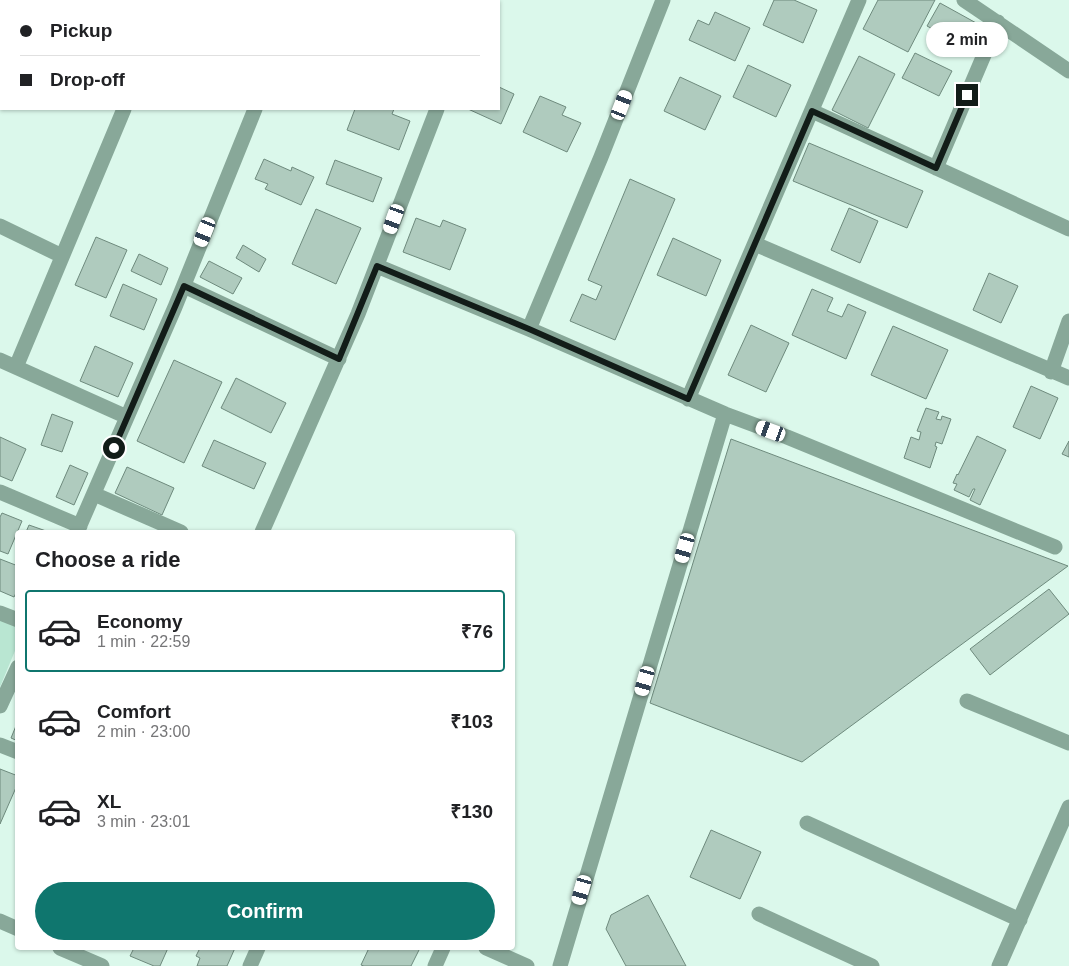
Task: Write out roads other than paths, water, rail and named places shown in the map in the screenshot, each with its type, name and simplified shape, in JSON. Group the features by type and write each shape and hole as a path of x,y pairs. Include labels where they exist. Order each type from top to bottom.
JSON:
{"street":[{"path":"529,329 601,157 663,0"},
{"path":"688,399 859,0"},
{"path":"964,0 1069,70"},
{"path":"936,168 998,22"},
{"path":"16,367 124,110"},
{"path":"0,492 78,529 184,286 255,110"},
{"path":"263,530 339,359 437,110"},
{"path":"812,111 1069,229"},
{"path":"0,226 62,256"},
{"path":"755,244 1051,372 1069,378"},
{"path":"377,266 529,329 688,399 787,437 1055,547"},
{"path":"184,286 339,359"},
{"path":"1051,372 1069,322"},
{"path":"0,360 127,417"},
{"path":"560,966 725,414"},
{"path":"94,494 176,530"},
{"path":"0,613 15,619"},
{"path":"0,706 15,674"},
{"path":"966,701 1069,743"},
{"path":"0,745 15,751"},
{"path":"999,966 1069,807"},
{"path":"807,823 1020,920"},
{"path":"759,914 872,966"},
{"path":"0,921 15,928"},
{"path":"65,950 102,966"},
{"path":"250,966 257,950"},
{"path":"435,966 442,950"},
{"path":"491,950 527,966"}]}
